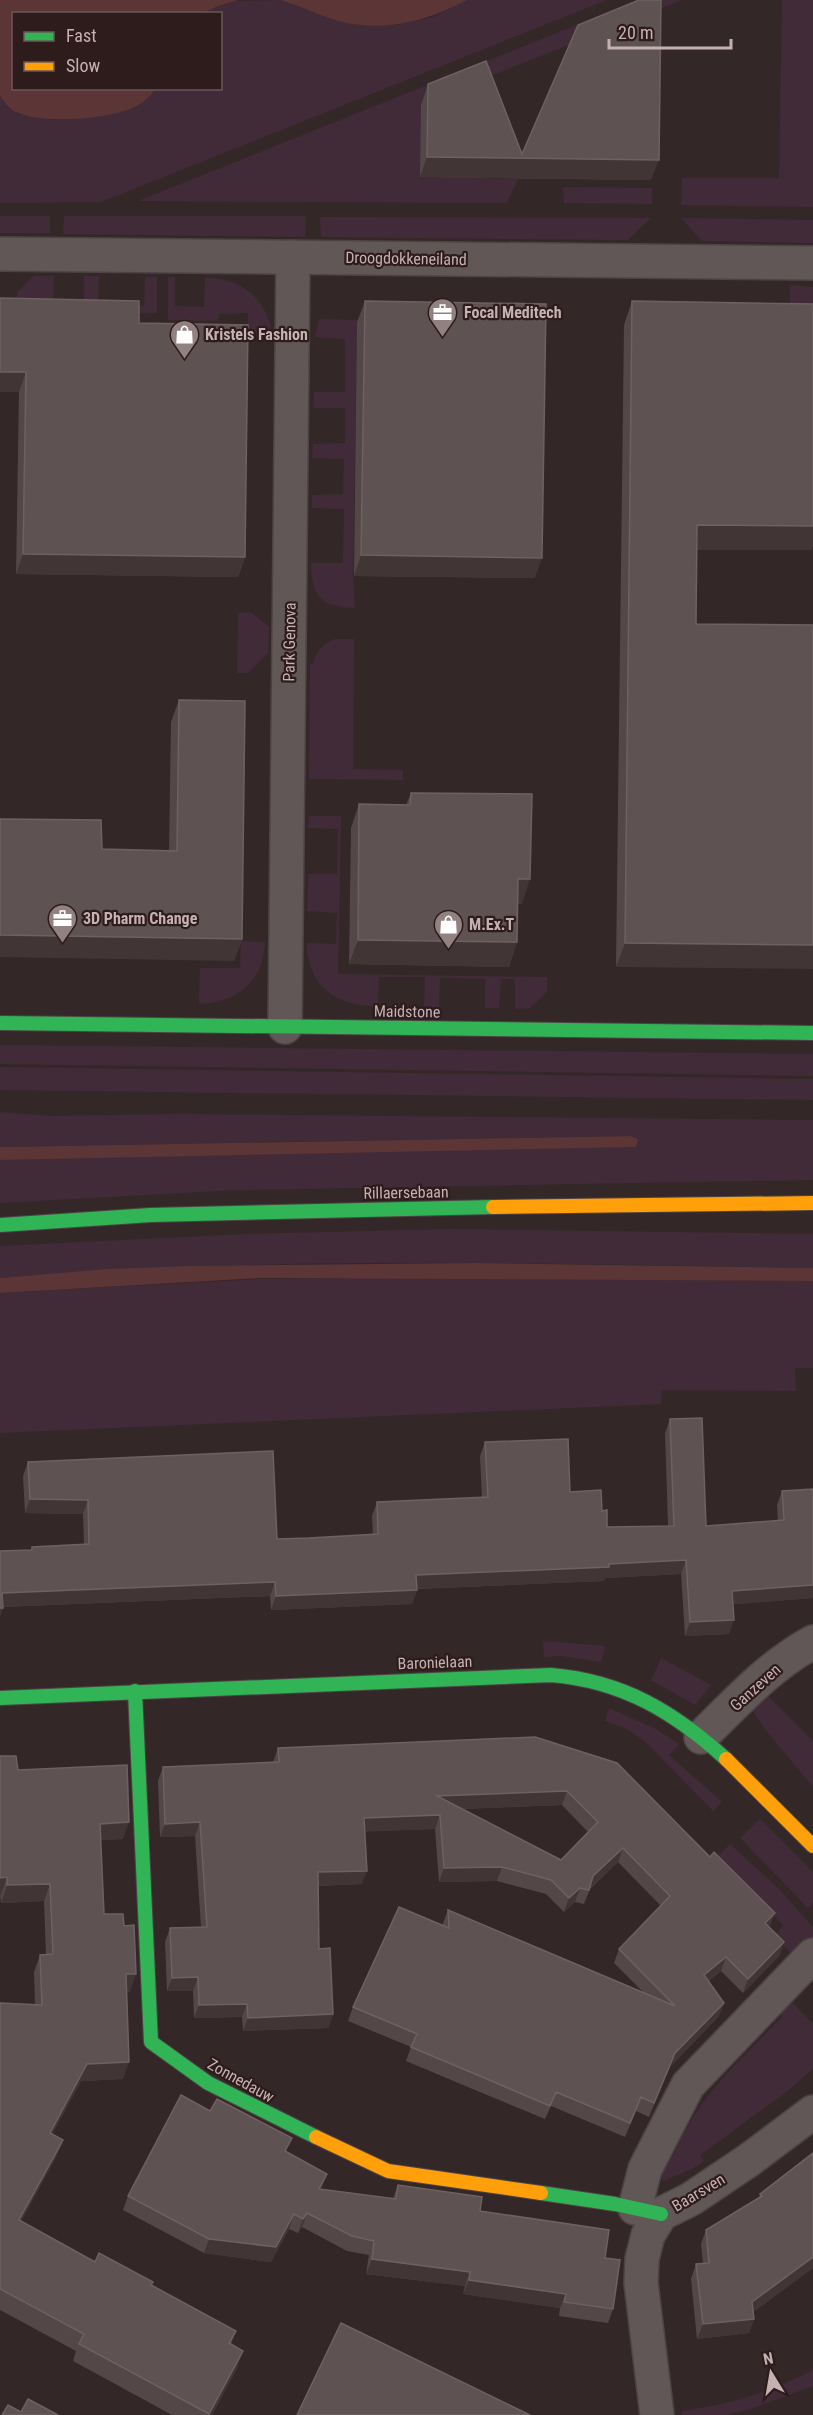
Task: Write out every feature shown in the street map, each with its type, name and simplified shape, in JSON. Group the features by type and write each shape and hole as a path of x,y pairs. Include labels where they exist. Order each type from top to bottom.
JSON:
{"street":[{"name":"Droogdokkeneiland","path":"0,254 813,263"},
{"name":"Park Genova","path":"285,1027 293,257"},
{"name":"Maidstone","path":"0,1023 813,1033"},
{"name":"Rillaersebaan","path":"0,1226 151,1215 370,1208 813,1203"},
{"name":"Ganzeven","path":"701,1737 792,1654 813,1642"},
{"name":"Baronielaan","path":"0,1698 542,1674 580,1678 619,1689 662,1708 732,1764 813,1846"},
{"name":"Zonnedauw","path":"135,1691 151,2043 174,2062 362,2162 407,2175 648,2211"},
{"name":"Baarsven","path":"657,2415 641,2283 642,2259 648,2235 645,2169 688,2085 813,1955"},
{"name":"Baarsven","path":"648,2211 691,2199 749,2160 813,2112"}],"shaded area":[{"path":"0,0 238,0 205,12 12,12 12,90 155,90 135,107 109,115 76,119 28,116 9,107 0,96"},
{"path":"280,0 359,25 396,25 433,17 467,0 607,0 101,202 0,203 0,96 9,108 19,114 53,120 82,118 126,110 135,107 155,90 222,90 222,12 206,12 233,1"},
{"path":"280,0 467,0 422,19 375,26 342,22"},
{"path":"639,0 682,0 478,81 420,177 518,179 507,203 138,201"},
{"path":"782,0 813,0 813,207 681,205 682,178 779,178"},
{"path":"563,187 652,188 652,204 564,203"},
{"path":"0,216 50,216 50,233 0,233"},
{"path":"64,216 306,216 305,237 63,234"},
{"path":"320,217 651,218 628,240 617,240 321,237"},
{"path":"681,218 813,220 813,243 702,241"},
{"path":"34,276 54,276 53,305 84,306 84,276 99,276 98,305 144,306 145,277 157,277 157,313 17,311 17,292"},
{"path":"168,277 175,277 175,306 204,307 205,278 230,281 241,286 259,301 265,311 272,335 248,335 248,313 219,314 218,321 168,320"},
{"path":"790,285 813,287 813,314 790,314"},
{"path":"319,319 357,320 353,576 355,608 326,602 320,598 313,584 311,563 343,563 344,509 312,508 312,495 343,494 344,459 312,458 313,444 345,443 345,408 313,408 314,392 345,392 345,339 315,337"},
{"path":"250,612 269,626 268,653 248,673 237,673 238,613"},
{"path":"335,639 354,639 353,769 403,770 403,780 309,779 310,664 313,664 318,652 324,646"},
{"path":"309,816 341,816 338,974 547,977 547,992 530,1008 515,1009 515,979 501,979 499,1008 485,1008 485,979 440,978 439,1008 424,1007 425,977 379,977 378,1006 350,1003 327,991 312,972 307,943 336,944 337,913 307,911 308,874 337,874 338,829 308,828"},
{"path":"241,941 265,942 260,968 254,978 236,994 213,1003 199,1004 200,968 240,968"},
{"path":"0,1045 813,1054 813,1076 0,1064"},
{"path":"0,1067 813,1079 813,1100 0,1090"},
{"path":"0,1112 49,1116 181,1114 813,1120 813,1180 237,1190 0,1203 0,1160 469,1149 630,1136 0,1147"},
{"path":"630,1136 638,1139 636,1147 0,1160 0,1147"},
{"path":"451,1229 813,1234 813,1268 508,1263 304,1264 203,1266 0,1278 0,1246 246,1234"},
{"path":"474,1263 813,1268 813,1281 260,1278 0,1293 0,1278 108,1269"},
{"path":"260,1279 813,1281 813,1368 795,1368 796,1391 662,1390 661,1404 0,1433 0,1293"},
{"path":"543,1641 605,1646 601,1662 562,1656 544,1657"},
{"path":"661,1658 711,1685 695,1705 651,1680"},
{"path":"767,1695 813,1741 813,1787 764,1728 753,1711"},
{"path":"609,1708 656,1729 679,1744 669,1755 722,1802 713,1811 647,1743 627,1729 605,1721"},
{"path":"760,1819 813,1872 813,1903 808,1908 740,1838"},
{"path":"730,1844 781,1891 813,1927 813,1943 798,1959 774,1937 783,1925 715,1859"},
{"path":"790,2000 813,2024 813,2069 785,2093 700,2155 704,2161 692,2169 663,2181 656,2166 662,2152 673,2156 694,2115 720,2081 782,2017 774,2008"},
{"path":"813,2370 813,2386 748,2410 726,2415 682,2415 682,2411 734,2401 765,2391"}],"building":[{"path":"639,0 661,0 659,160 427,157 428,84 486,61 522,154 578,25"},
{"path":"0,298 139,301 139,323 248,325 245,557 23,554 26,372 0,372"},
{"path":"365,301 546,304 542,558 361,555"},
{"path":"632,301 813,304 813,526 697,525 696,624 813,625 813,945 625,943"},
{"path":"179,700 245,701 242,939 0,935 0,819 101,820 102,849 177,851"},
{"path":"411,793 532,794 530,879 518,879 517,942 358,940 359,804 410,805"},
{"path":"702,1418 706,1526 784,1520 782,1491 813,1489 813,1585 732,1591 734,1620 690,1622 686,1560 609,1564 609,1567 416,1575 417,1590 276,1596 275,1582 2,1593 3,1608 0,1608 0,1551 89,1544 88,1500 30,1499 28,1462 273,1451 277,1539 309,1538 378,1534 377,1502 488,1497 485,1442 568,1439 570,1492 601,1490 602,1511 607,1510 607,1527 674,1526 670,1419"},
{"path":"535,1737 617,1763 710,1857 714,1852 775,1913 765,1923 784,1942 748,1979 726,1957 704,1975 724,2003 675,2053 654,2103 641,2097 630,2123 556,2092 550,2106 411,2047 417,2034 353,2007 399,1907 449,1928 448,1910 675,2006 619,1949 670,1896 623,1848 593,1876 589,1890 580,1888 569,1898 551,1880 502,1867 444,1868 440,1815 364,1818 367,1871 318,1872 319,1949 330,1948 333,2014 248,2018 247,2004 199,2005 198,1977 172,1978 170,1928 207,1927 200,1822 165,1824 163,1767 279,1762 278,1748","holes":["567,1791 598,1822 561,1860 437,1796"]},
{"path":"0,1756 16,1756 18,1770 127,1765 129,1822 100,1824 104,1914 123,1914 124,1926 134,1925 136,1974 126,1974 129,2062 87,2064 50,2133 63,2140 19,2220 95,2262 99,2253 153,2282 151,2285 236,2331 229,2343 243,2351 209,2414 79,2344 84,2334 0,2289 0,2003 42,2005 40,1955 53,1954 50,1884 7,1885 7,1877 0,1878"},
{"path":"181,2095 210,2111 217,2099 292,2138 285,2151 327,2174 319,2189 396,2199 398,2185 482,2197 480,2211 609,2230 605,2258 620,2260 613,2309 564,2302 566,2294 469,2280 470,2272 372,2259 374,2241 352,2236 307,2213 303,2219 294,2214 276,2247 209,2239 128,2196"},
{"path":"813,2153 813,2257 752,2302 754,2319 703,2324 696,2264 709,2263 706,2230 762,2196 760,2194"},
{"path":"341,2323 530,2415 297,2415"},
{"path":"28,2399 58,2415 2,2415 8,2405 21,2412"}],"traffic: fast":[{"path":"0,1023 813,1033"},
{"path":"0,1225 151,1215 493,1207"},
{"path":"0,1698 551,1675 601,1684 646,1702 687,1727 726,1759"},
{"path":"135,1691 151,2042 208,2083 316,2137"},
{"path":"541,2193 615,2204 661,2214"}],"traffic: slow":[{"path":"493,1207 813,1203"},
{"path":"726,1759 813,1846"},
{"path":"316,2137 388,2171 541,2193"}],"place":[{"name":"Focal Meditech","path":"443,338"},
{"name":"Kristels Fashion","path":"184,360"},
{"name":"3D Pharm Change","path":"62,944"},
{"name":"M.Ex.T","path":"448,950"}]}
